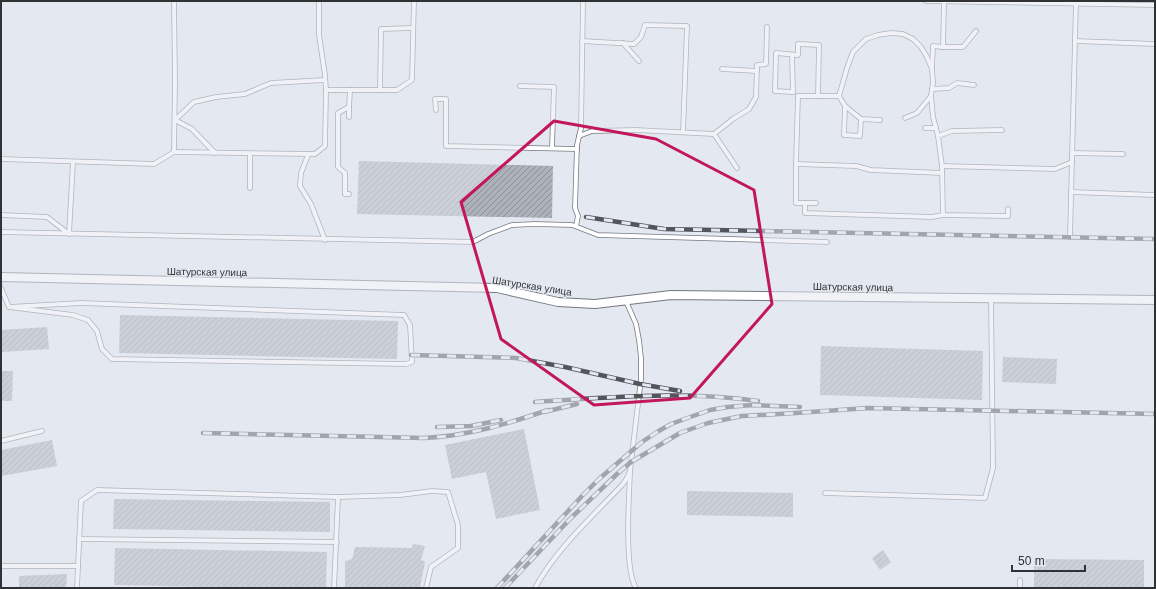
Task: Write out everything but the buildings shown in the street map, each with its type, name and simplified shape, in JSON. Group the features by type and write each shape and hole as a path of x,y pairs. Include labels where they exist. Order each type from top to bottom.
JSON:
{"street":[{"name":"Шатурская улица","path":"1,277 497,288 558,302 595,304 671,295 1155,300"}],"lane":[{"path":"174,1 176,81 174,152"},
{"path":"1,160 154,164 174,152 315,154 325,146 326,90 318,35 319,1"},
{"path":"326,90 397,90 412,80 414,1"},
{"path":"576,226 578,216 575,208 577,149 581,128 583,1"},
{"path":"926,1 1076,2 1155,5"},
{"path":"943,47 944,1"},
{"path":"1070,237 1076,2"},
{"path":"582,41 634,44 641,37 645,25 687,26 683,132"},
{"path":"579,136 592,131 636,130 714,134 749,109 756,97 757,65 766,64 767,27"},
{"path":"380,90 381,28 413,28"},
{"path":"942,215 942,166 938,136 933,117 931,96 933,46 963,47 976,31"},
{"path":"880,120 861,119 845,106 839,96 853,52 866,39 878,34 903,34 913,39 921,47 928,57 932,69"},
{"path":"1075,41 1155,44"},
{"path":"623,43 639,61"},
{"path":"818,96 819,45 798,44 798,55 776,53 775,91 793,92 798,96 818,96 839,96"},
{"path":"792,55 793,92"},
{"path":"722,70 757,71"},
{"path":"175,120 194,102 245,94 271,83 325,80"},
{"path":"932,89 949,88 956,83 974,85"},
{"path":"520,86 554,87 552,148"},
{"path":"349,117 350,90"},
{"path":"798,96 796,203 816,204"},
{"path":"905,118 917,113 931,96"},
{"path":"436,110 435,99 446,99 446,146 577,149"},
{"path":"845,106 844,135 860,136 861,119"},
{"path":"349,107 338,113 338,167 345,173 345,194 350,194"},
{"path":"175,120 192,129 215,153"},
{"path":"925,128 936,128"},
{"path":"938,136 952,131 1002,130"},
{"path":"714,134 737,168"},
{"path":"1072,153 1123,154"},
{"path":"250,154 250,188"},
{"path":"308,155 301,173 300,186 311,204 324,240"},
{"path":"69,234 73,162"},
{"path":"942,166 1055,170 1072,162"},
{"path":"796,164 856,166 871,170 942,173"},
{"path":"1071,192 1155,195"},
{"path":"805,203 805,213 932,217 942,215 1008,216 1008,209"},
{"path":"1,215 47,217 69,234"},
{"path":"1,232 473,242 488,234 512,225 564,224 576,226 598,235 827,242"},
{"path":"1,288 9,307"},
{"path":"825,493 985,498 993,468 991,298"},
{"path":"626,300 636,324 641,358 630,471 628,547 631,579 636,588"},
{"path":"81,304 404,315 410,324 412,362 406,364 112,359 102,349 97,331 88,320 73,315 9,307 81,304"},
{"path":"1,441 42,431"},
{"path":"535,588 557,555 623,484 630,471"},
{"path":"77,588 81,501 97,490 338,497 400,495 432,491 448,492 458,525 458,548 431,567 426,588"},
{"path":"334,588 338,497"},
{"path":"79,539 337,542"},
{"path":"1,566 78,566"},
{"path":"1020,580 1020,588"}],"highlighted area":[{"path":"554,121 656,139 754,190 772,304 690,398 594,405 501,339 461,202"}],"railway":[{"path":"586,217 664,229 1155,239"},
{"path":"411,355 516,358 680,391"},
{"path":"535,402 647,396 702,396 758,401"},
{"path":"544,412 577,404"},
{"path":"497,588 599,479 642,442 657,432 671,424 710,410 752,405 800,407"},
{"path":"505,588 571,518 631,462 680,433 708,423 742,416 868,408 1155,414"},
{"path":"203,433 424,438 440,437 472,432 518,420 548,410"},
{"path":"437,427 471,426 501,420"}]}
